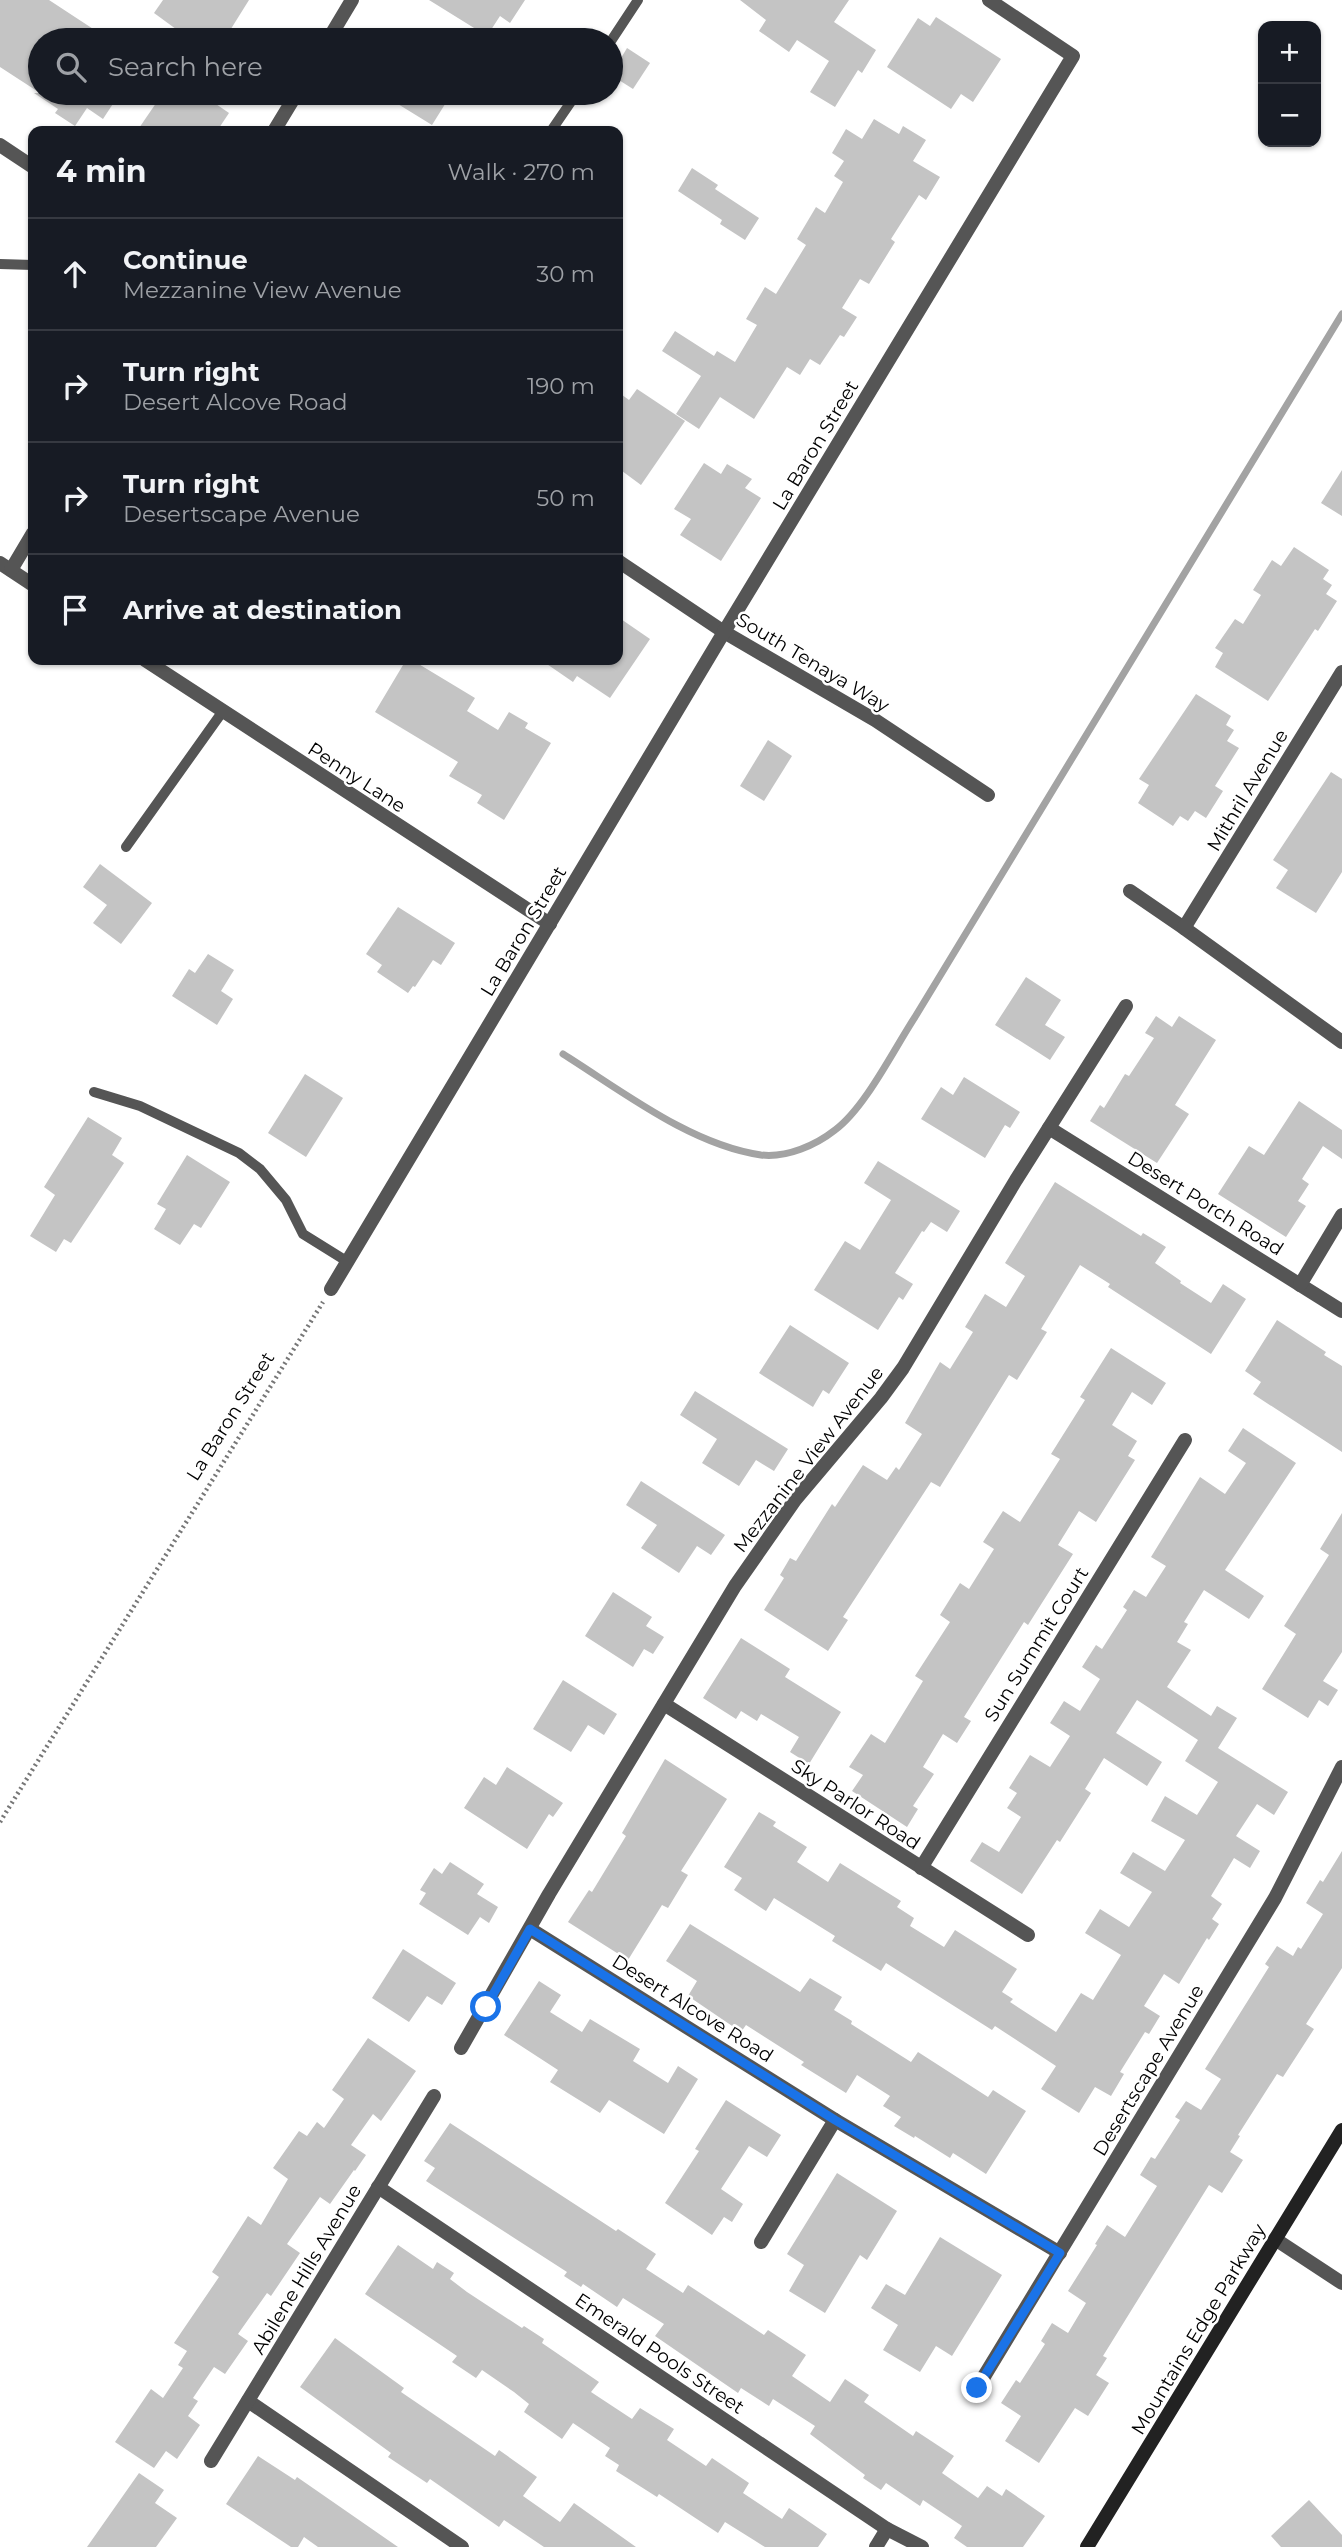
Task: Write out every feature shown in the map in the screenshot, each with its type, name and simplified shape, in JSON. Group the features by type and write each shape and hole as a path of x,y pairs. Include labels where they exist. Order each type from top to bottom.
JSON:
{"street":[{"path":"335,28 352,0"},
{"name":"La Baron Street","path":"331,1289 724,632 1073,57 989,0"},
{"path":"277,126 290,105"},
{"path":"0,145 28,164"},
{"path":"28,539 5,567 28,582"},
{"name":"South Tenaya Way","path":"623,564 724,632 875,720 988,795"},
{"name":"Penny Lane","path":"153,665 550,924"},
{"name":"Mithril Avenue","path":"1184,928 1342,672"},
{"path":"1130,891 1342,1042"},
{"name":"Mezzanine View Avenue","path":"461,2048 664,1704 768,1536 903,1368 1126,1006"},
{"name":"Desert Porch Road","path":"1049,1128 1342,1311"},
{"path":"1300,1285 1342,1215"},
{"name":"Sun Summit Court","path":"921,1868 1185,1440"},
{"name":"Sky Parlor Road","path":"664,1704 1028,1935"},
{"name":"Desertscape Avenue","path":"977,2388 1275,1898 1342,1767"},
{"name":"Desert Alcove Road","path":"530,1929 835,2120 1060,2253"},
{"name":"Abilene Hills Avenue","path":"211,2461 434,2096"},
{"path":"761,2242 835,2120"},
{"name":"Mountains Edge Parkway","path":"1087,2547 1342,2130"},
{"name":"Emerald Pools Street","path":"378,2187 887,2529 922,2547"},
{"path":"1275,2239 1342,2283"},
{"path":"248,2401 460,2546"},
{"path":"876,2547 887,2529"}],"lane":[{"path":"620,28 638,0"},
{"path":"554,126 568,105"},
{"path":"0,264 28,265"},
{"path":"126,847 223,711"},
{"path":"94,1092 140,1106 239,1153 260,1169 286,1200 303,1234 348,1262"}],"path":[{"name":"La Baron Street","path":"0,1822 331,1289"}],"building":[{"path":"0,0 49,0 92,28 28,28 28,85 0,67"},
{"path":"163,0 249,0 232,28 175,28 154,13"},
{"path":"429,0 525,0 510,23 500,16 492,28 474,28"},
{"path":"740,0 849,0 834,22 876,50 862,73 858,70 835,107 810,92 829,61 797,40 789,52 759,31 766,20"},
{"path":"936,17 1001,59 973,102 961,94 951,109 887,67 918,18 930,26"},
{"path":"627,48 650,63 633,89 623,83 623,55"},
{"path":"52,105 112,105 103,119 87,108 75,126 55,113 58,109"},
{"path":"155,105 217,105 229,113 220,126 140,126"},
{"path":"400,105 444,105 432,125"},
{"path":"874,119 899,134 903,126 926,140 913,161 940,177 926,200 919,195 891,239 895,242 869,284 860,279 842,308 857,317 844,337 840,335 820,365 810,359 800,375 787,367 754,419 720,397 699,429 676,414 701,376 662,351 675,331 714,356 717,351 735,362 757,325 746,319 765,287 776,294 806,245 797,239 816,207 825,213 843,182 834,176 844,161 832,153 846,129 862,139"},
{"path":"692,168 718,185 715,189 759,218 745,240 720,224 722,220 678,191"},
{"path":"637,389 685,421 641,485 623,472 623,396 629,400"},
{"path":"704,463 721,474 727,464 752,479 745,488 761,498 721,561 680,535 691,519 674,509"},
{"path":"1342,470 1342,516 1321,503"},
{"path":"1294,547 1329,570 1323,579 1332,585 1326,594 1337,601 1318,631 1315,629 1268,701 1215,667 1223,653 1215,648 1235,619 1243,624 1261,595 1253,590 1272,560 1281,566"},
{"path":"623,620 650,639 610,698 577,676 573,682 548,665 623,665"},
{"path":"403,665 420,665 475,698 467,711 498,730 509,712 528,723 525,728 551,743 504,820 477,803 482,795 449,776 458,762 375,712"},
{"path":"1196,694 1231,716 1226,725 1234,730 1227,741 1239,748 1215,786 1223,791 1206,818 1195,811 1188,821 1180,816 1173,826 1138,803 1149,785 1139,779"},
{"path":"768,740 792,756 764,801 740,786"},
{"path":"1331,772 1342,779 1342,872 1316,913 1276,888 1288,870 1273,860"},
{"path":"100,864 152,903 121,944 93,923 107,905 83,887"},
{"path":"398,907 455,943 441,965 433,960 408,993 377,972 382,965 366,954"},
{"path":"208,954 234,970 221,991 233,999 217,1025 172,996 189,969 195,973"},
{"path":"1026,977 1061,1000 1045,1025 1065,1037 1050,1060 995,1025"},
{"path":"1156,1016 1172,1027 1179,1016 1216,1040 1175,1105 1189,1114 1157,1163 1090,1121 1100,1105 1104,1108 1125,1074 1129,1076 1154,1038 1145,1033"},
{"path":"305,1074 343,1098 306,1157 268,1133"},
{"path":"964,1077 1020,1112 1010,1128 1005,1125 985,1158 921,1119 941,1087 953,1095"},
{"path":"1299,1101 1342,1130 1342,1159 1323,1146 1302,1179 1309,1184 1298,1201 1306,1206 1286,1237 1218,1194 1249,1146 1264,1155"},
{"path":"88,1117 122,1138 112,1155 124,1163 71,1243 64,1239 56,1252 30,1236 55,1195 44,1187"},
{"path":"187,1155 230,1182 201,1228 194,1224 180,1245 154,1229 166,1209 157,1204"},
{"path":"878,1161 960,1211 947,1232 931,1222 924,1232 922,1231 895,1273 913,1284 903,1300 899,1297 878,1330 814,1290 845,1241 860,1250 891,1200 864,1183"},
{"path":"1055,1182 1141,1236 1143,1233 1166,1247 1155,1263 1211,1303 1223,1284 1246,1299 1211,1354 1108,1287 1110,1284 1080,1265 1041,1329 1047,1332 1017,1380 1009,1375 940,1487 931,1482 843,1617 848,1620 828,1651 764,1610 784,1578 780,1575 790,1558 796,1561 832,1504 835,1507 863,1465 887,1480 896,1467 899,1470 922,1434 905,1423 940,1362 950,1369 973,1332 965,1327 985,1294 1006,1307 1025,1276 1005,1263"},
{"path":"1277,1320 1326,1352 1324,1355 1342,1366 1342,1452 1253,1394 1261,1382 1245,1371"},
{"path":"790,1325 849,1363 829,1394 823,1390 813,1407 759,1373"},
{"path":"1111,1348 1166,1383 1152,1405 1132,1392 1112,1425 1137,1441 1128,1456 1135,1460 1096,1522 1079,1511 1058,1545 1073,1554 1028,1625 1024,1622 964,1717 971,1721 957,1743 943,1734 923,1767 934,1774 913,1806 918,1809 907,1827 852,1791 863,1775 849,1767 871,1734 885,1743 923,1681 915,1676 950,1622 940,1615 960,1583 969,1589 994,1549 983,1542 1003,1511 1020,1522 1060,1459 1051,1454 1085,1400 1080,1397"},
{"path":"695,1391 788,1449 774,1471 756,1460 739,1486 702,1463 717,1439 680,1415"},
{"path":"1243,1428 1296,1463 1225,1570 1264,1596 1249,1619 1204,1590 1184,1622 1188,1624 1177,1642 1191,1650 1167,1687 1211,1716 1217,1706 1237,1718 1218,1748 1288,1792 1274,1815 1257,1804 1236,1836 1260,1851 1250,1868 1234,1858 1211,1896 1222,1904 1212,1919 1219,1924 1209,1940 1207,1938 1179,1984 1164,1974 1144,2006 1160,2016 1149,2034 1145,2032 1120,2072 1124,2074 1111,2096 1095,2087 1079,2113 1041,2089 1056,2066 995,2026 992,2030 886,1963 881,1971 832,1941 835,1936 774,1898 766,1911 734,1890 742,1878 724,1867 759,1812 776,1822 773,1826 807,1847 797,1862 828,1882 840,1863 901,1901 897,1907 914,1918 910,1926 944,1947 955,1930 1017,1969 1002,1992 1013,1999 1010,2002 1056,2032 1081,1993 1093,2000 1121,1955 1085,1933 1100,1909 1129,1927 1152,1892 1120,1873 1133,1852 1165,1871 1185,1840 1151,1821 1165,1796 1197,1815 1218,1782 1185,1761 1198,1740 1137,1700 1116,1733 1162,1762 1147,1786 1104,1758 1085,1789 1091,1793 1022,1894 970,1861 982,1842 999,1852 1021,1817 1007,1808 1017,1793 1009,1788 1030,1755 1050,1767 1070,1736 1050,1723 1064,1701 1080,1711 1100,1679 1082,1667 1096,1645 1102,1649 1127,1610 1123,1607 1134,1590 1146,1597 1166,1566 1151,1557 1200,1477 1225,1494 1246,1463 1228,1451"},
{"path":"641,1481 725,1535 711,1555 697,1546 679,1573 641,1548 657,1525 626,1505"},
{"path":"1342,1513 1342,1652 1323,1681 1338,1690 1328,1706 1319,1700 1308,1718 1262,1689 1296,1634 1284,1626 1329,1555 1320,1549"},
{"path":"613,1592 652,1617 646,1626 664,1637 653,1654 644,1649 633,1667 585,1636"},
{"path":"741,1638 790,1669 785,1677 841,1712 809,1764 790,1752 799,1737 761,1714 757,1721 741,1711 736,1719 703,1698"},
{"path":"563,1680 617,1714 604,1735 588,1725 571,1752 533,1729"},
{"path":"665,1759 727,1799 681,1871 688,1875 668,1908 662,1905 628,1960 568,1922 589,1890 592,1892 626,1836 622,1833"},
{"path":"507,1767 563,1803 553,1817 549,1814 527,1849 464,1808 484,1777 496,1785"},
{"path":"1342,1851 1342,1968 1306,2024 1314,2029 1283,2077 1277,2074 1238,2135 1240,2136 1230,2152 1243,2160 1222,2193 1209,2185 1103,2356 1107,2358 1096,2375 1109,2383 1088,2416 1075,2408 1039,2463 1005,2441 1021,2416 1001,2403 1016,2380 1020,2383 1045,2344 1041,2341 1052,2323 1068,2333 1086,2303 1068,2291 1107,2225 1125,2237 1157,2186 1140,2175 1151,2157 1155,2159 1180,2120 1175,2117 1186,2101 1201,2110 1221,2079 1205,2069 1269,1967 1265,1964 1277,1946 1293,1956 1298,1947 1301,1949 1323,1914 1306,1903"},
{"path":"450,1862 484,1884 477,1894 498,1907 489,1923 480,1917 468,1935 419,1904 426,1893 420,1890 434,1868 442,1874"},
{"path":"690,1924 800,1992 810,1978 842,1997 834,2010 911,2062 918,2052 988,2097 993,2090 1026,2111 986,2174 953,2153 950,2158 894,2126 901,2117 883,2106 890,2096 857,2075 846,2093 801,2065 804,2062 746,2025 741,2032 688,1996 697,1981 666,1961"},
{"path":"403,1949 456,1983 442,2005 427,1996 409,2022 372,1998"},
{"path":"539,1981 561,1995 550,2012 582,2032 590,2019 640,2049 633,2061 668,2083 678,2066 698,2079 664,2134 609,2100 600,2113 550,2082 558,2070 504,2035"},
{"path":"368,2038 416,2071 381,2121 373,2114 351,2145 366,2155 355,2171 330,2204 320,2197 287,2244 300,2253 271,2296 267,2293 238,2334 248,2341 225,2374 214,2367 193,2398 198,2401 188,2416 200,2425 177,2459 166,2451 154,2468 115,2442 151,2389 163,2398 183,2368 178,2365 187,2351 174,2343 219,2277 212,2272 248,2216 261,2225 288,2179 273,2168 299,2131 307,2136 317,2122 324,2128 344,2099 332,2090"},
{"path":"726,2100 781,2135 767,2157 749,2146 721,2189 743,2204 732,2222 724,2217 712,2235 665,2203 699,2151 695,2149"},
{"path":"450,2123 656,2254 646,2269 683,2293 688,2285 764,2335 768,2330 806,2355 792,2376 830,2402 845,2379 869,2395 864,2402 913,2436 916,2431 954,2456 942,2473 978,2498 987,2486 1002,2496 1006,2489 1045,2516 1023,2547 967,2547 954,2538 962,2526 923,2500 920,2506 886,2483 881,2490 863,2478 865,2475 810,2434 815,2426 773,2399 769,2406 741,2388 738,2393 655,2336 664,2324 623,2298 617,2307 583,2284 581,2287 564,2276 567,2272 426,2181 435,2168 424,2161"},
{"path":"837,2173 897,2211 867,2260 860,2255 825,2313 789,2291 804,2265 787,2254"},
{"path":"940,2237 1002,2275 952,2356 936,2346 920,2372 883,2350 898,2325 871,2308 886,2284 905,2295"},
{"path":"398,2245 433,2269 437,2262 454,2273 450,2279 467,2292 544,2339 542,2343 599,2382 591,2392 632,2419 640,2408 674,2429 667,2440 706,2466 712,2458 749,2483 743,2493 782,2519 789,2508 827,2534 818,2547 765,2547 725,2522 718,2533 659,2494 657,2497 616,2471 619,2465 605,2456 610,2448 573,2423 562,2439 524,2412 529,2404 514,2392 482,2370 476,2378 452,2362 457,2356 365,2294"},
{"path":"335,2338 404,2388 401,2392 495,2456 499,2450 537,2477 523,2496 560,2522 574,2503 636,2547 544,2547 504,2520 499,2527 430,2479 427,2483 388,2457 391,2453 300,2387"},
{"path":"258,2456 295,2480 297,2477 398,2547 318,2547 304,2537 298,2547 291,2547 226,2504"},
{"path":"139,2473 164,2490 155,2503 177,2518 156,2547 87,2547"},
{"path":"1309,2500 1342,2535 1342,2547 1281,2547 1271,2536"}],"waterway":[{"path":"563,1054 658,1115 709,1140 735,1149 761,1155 791,1152 819,1141 846,1120 868,1093 888,1061 1342,314"}],"route":[{"path":"486,2007 530,1929 835,2120 1060,2253 977,2388"}]}
